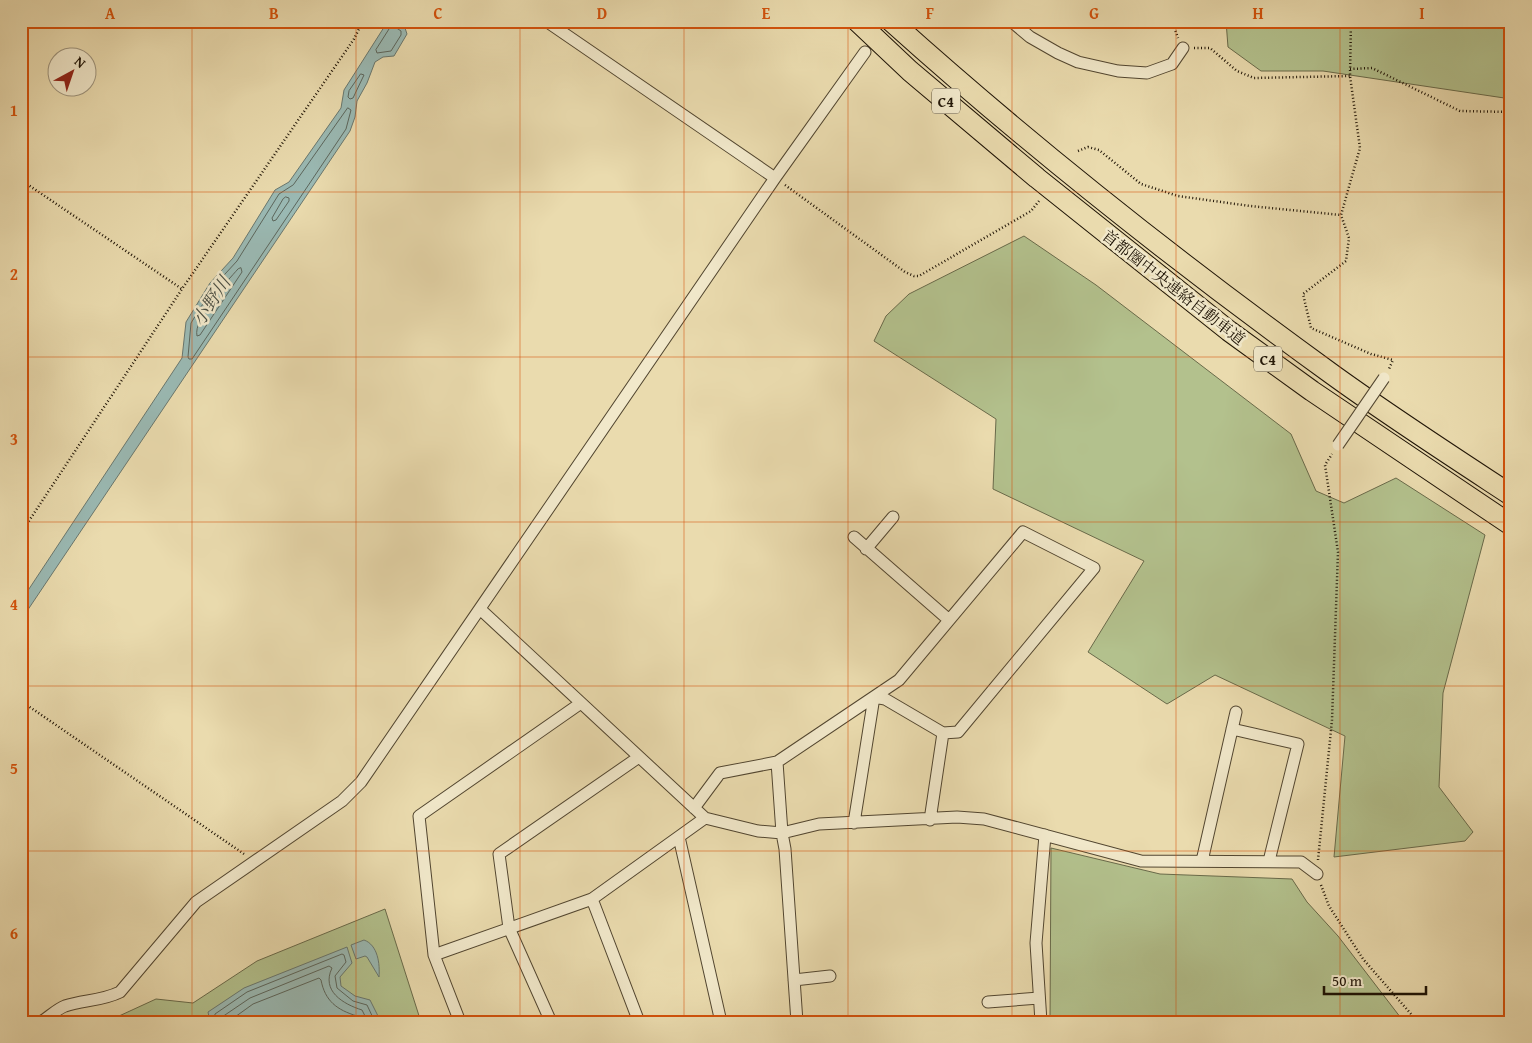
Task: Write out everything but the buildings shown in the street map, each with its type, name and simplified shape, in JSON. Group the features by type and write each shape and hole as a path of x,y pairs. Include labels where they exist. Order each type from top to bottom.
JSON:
{"highway":[{"name":"首都圏中央連絡自動車道","path":"857,21 910,71 1036,178 1222,325 1320,397 1511,525"},
{"name":"首都圏中央連絡自動車道","path":"891,21 962,85 1076,179 1223,294 1330,373 1511,495"}],"street":[{"path":"546,21 775,178"},
{"path":"1012,21 1030,37 1058,53 1078,62 1118,71 1147,73 1172,64 1183,48"},
{"path":"41,1022 63,1007 107,998 120,992 196,902 342,801 361,782 775,178 865,52"},
{"path":"1338,445 1384,378"},
{"path":"866,549 893,517"},
{"path":"694,808 720,773 777,762 899,680 1023,532 1094,568 958,732 943,733 885,699 874,697"},
{"path":"854,538 949,620"},
{"path":"480,610 704,818 758,831 782,833 819,824 930,820 957,817 984,819 1141,861 1301,862 1317,874"},
{"path":"854,823 874,697"},
{"path":"460,1022 434,955 419,816 581,703"},
{"path":"1202,861 1236,712"},
{"path":"1232,729 1298,744 1269,861"},
{"path":"930,820 943,733"},
{"path":"551,1022 510,928 499,854 639,757"},
{"path":"777,762 797,1022"},
{"path":"434,955 592,899 704,818"},
{"path":"1041,1022 1036,943 1045,835"},
{"path":"679,837 721,1022"},
{"path":"592,899 639,1022"},
{"path":"794,980 830,976"},
{"path":"988,1002 1039,998"}],"path":[{"path":"21,533 182,289 354,39 363,21"},
{"path":"1172,21 1183,48 1210,48 1237,71 1254,78 1350,76"},
{"path":"1351,21 1350,76 1360,148 1341,215 1349,238 1346,261 1303,294 1311,328 1371,354 1393,360 1384,378"},
{"path":"1350,69 1372,68 1460,111 1511,112"},
{"path":"1078,151 1088,147 1099,150 1140,184 1178,196 1250,206 1341,215"},
{"path":"775,178 905,272 914,276 919,276 1031,211 1039,201"},
{"path":"21,180 182,289"},
{"path":"1338,445 1325,465 1338,552 1332,720 1317,874 1329,906 1363,959 1418,1022"},
{"path":"21,701 233,845 255,862"}],"green space":[{"path":"1226,21 1511,21 1511,99 1323,71 1261,71 1228,47"},
{"path":"1024,236 1096,285 1291,434 1316,491 1344,503 1396,478 1485,535 1443,693 1439,787 1473,832 1465,841 1334,857 1345,736 1215,675 1167,704 1088,652 1144,561 993,489 996,419 874,341 886,316 909,294"},
{"path":"1051,848 1160,874 1292,879 1307,902 1338,936 1404,1022 1050,1022"},
{"path":"385,909 421,1022 106,1022 156,999 193,1003 257,961"}],"water":[{"name":"小野川","path":"388,21 400,21 407,34 394,56 383,57 375,62 367,83 357,101 355,117 350,131 21,620 21,601 182,358 186,322 210,283 233,258 275,190 289,182 341,108 344,90"},
{"path":"364,940 369,942 375,950 379,966 379,977 367,957 356,959 351,945"},
{"path":"347,947 352,963 340,977 341,986 355,996 370,1000 381,1022 210,1022 208,1012 244,988"}]}
